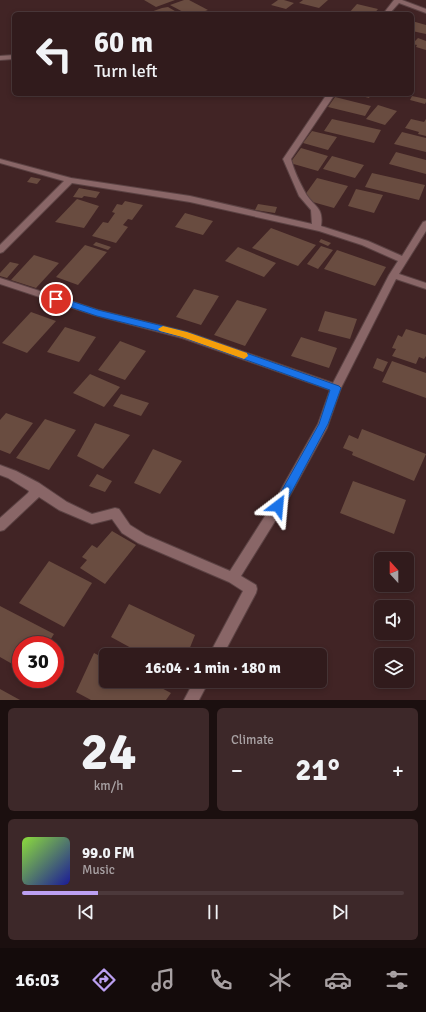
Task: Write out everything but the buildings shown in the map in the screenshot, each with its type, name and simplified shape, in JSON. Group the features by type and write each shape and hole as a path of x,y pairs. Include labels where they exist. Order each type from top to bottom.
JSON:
{"street":[{"path":"388,12 397,0 426,11"},
{"path":"408,4 417,0"},
{"path":"0,58 12,57"},
{"path":"316,229 318,216 315,209 302,195 297,180 287,164 287,160 330,96"},
{"path":"0,161 70,180 190,199 316,229 322,229 365,243 404,260"},
{"path":"0,250 70,180"},
{"path":"234,578 278,506 323,424 336,388 394,275 426,224"},
{"path":"394,275 426,286"},
{"path":"0,281 97,312 184,334 336,388"},
{"path":"0,470 12,474 35,487 63,506 92,519 115,513 126,529 142,539 234,578 251,589 220,648"},
{"path":"0,526 34,495 35,487"},
{"path":"191,700 198,688"}],"slow traffic":[{"path":"163,329 184,334 244,356"}],"route":[{"path":"56,299 97,312 184,334 336,388 323,424 278,506"}]}
